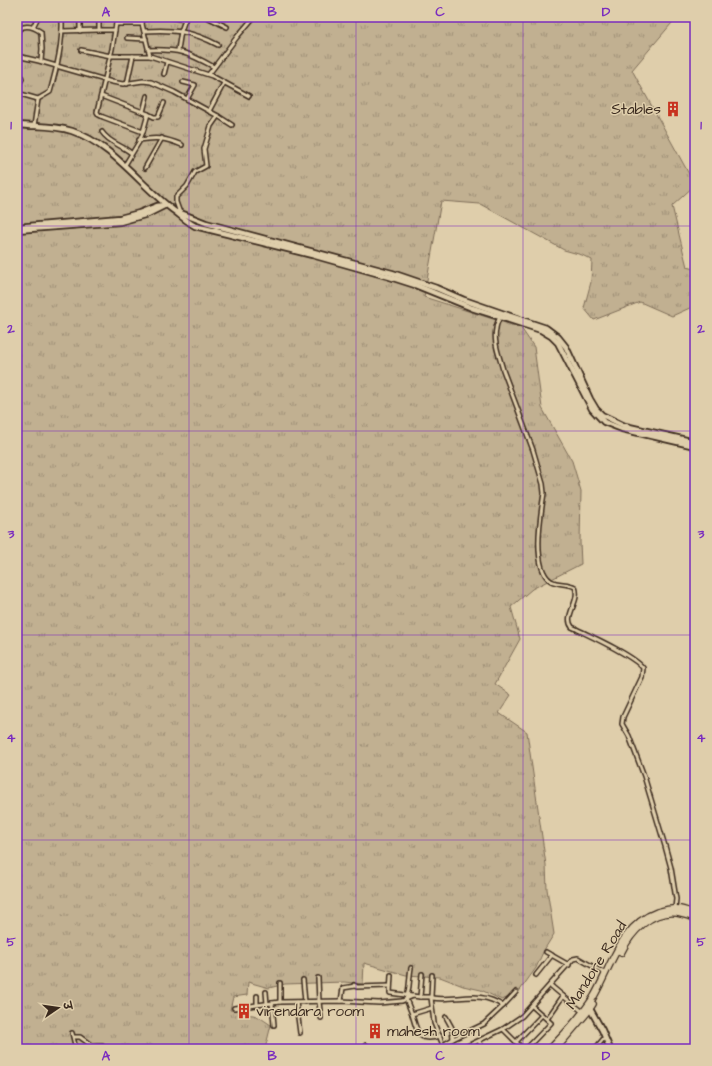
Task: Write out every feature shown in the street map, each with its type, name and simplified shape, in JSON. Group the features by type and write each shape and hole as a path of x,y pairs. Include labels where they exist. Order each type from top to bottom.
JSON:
{"highway":[{"name":"Mandore Road","path":"589,1007 625,937 637,923 650,915 667,910 676,909 695,914"},
{"name":"Mandore Road","path":"556,1049 602,990 628,940 640,926 651,918 669,913 676,913 695,918"},
{"name":"Mandore Road","path":"550,1049 585,1013"}],"main road":[{"path":"17,125 62,128 85,137 125,165 166,205 189,223 202,228 294,250 376,272 500,317 541,330 551,336 558,343 592,409 606,420 622,429 695,446"},
{"path":"17,227 120,218 157,206 166,205"},
{"path":"17,230 120,222 148,214 166,205"},
{"path":"174,211 206,223 392,273 436,288 464,300 546,328 558,337 566,347 596,409 606,420 625,426 695,442"},
{"path":"589,1007 610,1049"}],"street":[{"path":"18,17 33,17"},
{"path":"33,27 38,17"},
{"path":"34,126 38,100 50,92 57,66 62,31 62,17"},
{"path":"80,17 80,31"},
{"path":"99,17 99,30"},
{"path":"117,17 105,80 97,108 98,114 142,132"},
{"path":"143,17 142,24 150,56"},
{"path":"170,17 185,18 180,32 178,50"},
{"path":"207,17 226,27"},
{"path":"209,74 254,17"},
{"path":"116,24 142,24"},
{"path":"17,34 21,27 33,27 42,33 40,61"},
{"path":"62,31 115,30"},
{"path":"144,31 180,32 203,37 218,45"},
{"path":"127,38 146,39"},
{"path":"81,50 110,56 150,56 209,74 249,96"},
{"path":"148,50 178,50 214,67"},
{"path":"17,56 40,61 105,80 127,84 151,82 187,99 232,125"},
{"path":"127,84 133,56"},
{"path":"164,74 167,62"},
{"path":"17,73 22,77 17,87"},
{"path":"183,82 194,85 187,99"},
{"path":"209,111 224,83"},
{"path":"17,93 38,100"},
{"path":"101,96 154,117 158,116 164,103"},
{"path":"143,112 148,96"},
{"path":"125,165 140,140 148,114"},
{"path":"180,213 176,202 176,197 187,186 195,172 206,166 204,149 210,130 218,116"},
{"path":"102,132 108,139 132,154"},
{"path":"140,140 162,138 182,145"},
{"path":"145,168 162,138"},
{"path":"500,317 495,336 503,370 533,450 543,484 544,493 539,550 543,570 548,579 553,582 575,587 577,594 569,617 569,622 572,627 615,649 637,662 642,668 642,677 623,717 622,724 629,736 638,759 660,829 671,868 676,899 676,909"},
{"path":"546,952 569,965"},
{"path":"536,976 552,956"},
{"path":"461,1049 503,1029 522,1016 576,958 606,974"},
{"path":"412,968 409,978 408,995 406,999 418,1033 424,1038 428,1039 440,1036"},
{"path":"420,997 422,974"},
{"path":"391,975 390,993 444,1000 468,996 492,1000 503,1006"},
{"path":"432,975 432,1008 435,1027 443,1044 443,1049"},
{"path":"318,978 319,1002 322,1018"},
{"path":"303,980 305,1002"},
{"path":"280,983 280,1002"},
{"path":"341,1001 343,988 354,985 357,987 390,986"},
{"path":"550,985 585,1013"},
{"path":"266,992 267,1004"},
{"path":"443,1044 484,1024 516,992"},
{"path":"257,996 257,1005"},
{"path":"234,1008 280,1002 341,1001 372,1004 406,999 413,996"},
{"path":"547,1019 563,996"},
{"path":"296,1002 300,1033"},
{"path":"272,1003 274,1025"},
{"path":"503,1029 525,1049 551,1023 532,1006"},
{"path":"412,1014 432,1008"},
{"path":"516,1042 542,1015"},
{"path":"446,1017 452,1028 453,1039"},
{"path":"72,1033 76,1049"},
{"path":"74,1037 80,1037 94,1046 102,1046"},
{"path":"595,1049 605,1037"},
{"path":"479,1041 483,1049"}],"green space":[{"path":"17,17 677,17 632,70 695,185 672,206 687,267 695,269 695,308 692,307 672,316 640,302 594,320 584,308 591,282 592,260 582,255 564,250 480,204 441,201 424,297 521,328 534,347 542,408 572,461 581,491 581,564 532,589 511,607 520,639 495,684 511,695 499,713 527,732 546,865 547,889 554,934 544,950 536,968 518,993 502,1000 481,990 463,986 440,977 406,975 364,963 363,984 344,982 285,984 269,988 248,982 247,995 233,997 230,1010 238,1010 239,1015 255,1016 271,1025 265,1049 126,1049 123,1047 87,1044 76,1049 17,1049"}],"place":[{"name":"Stables","path":"673,109"},
{"name":"virendara room","path":"244,1011"},
{"name":"mahesh room","path":"375,1031"}]}
